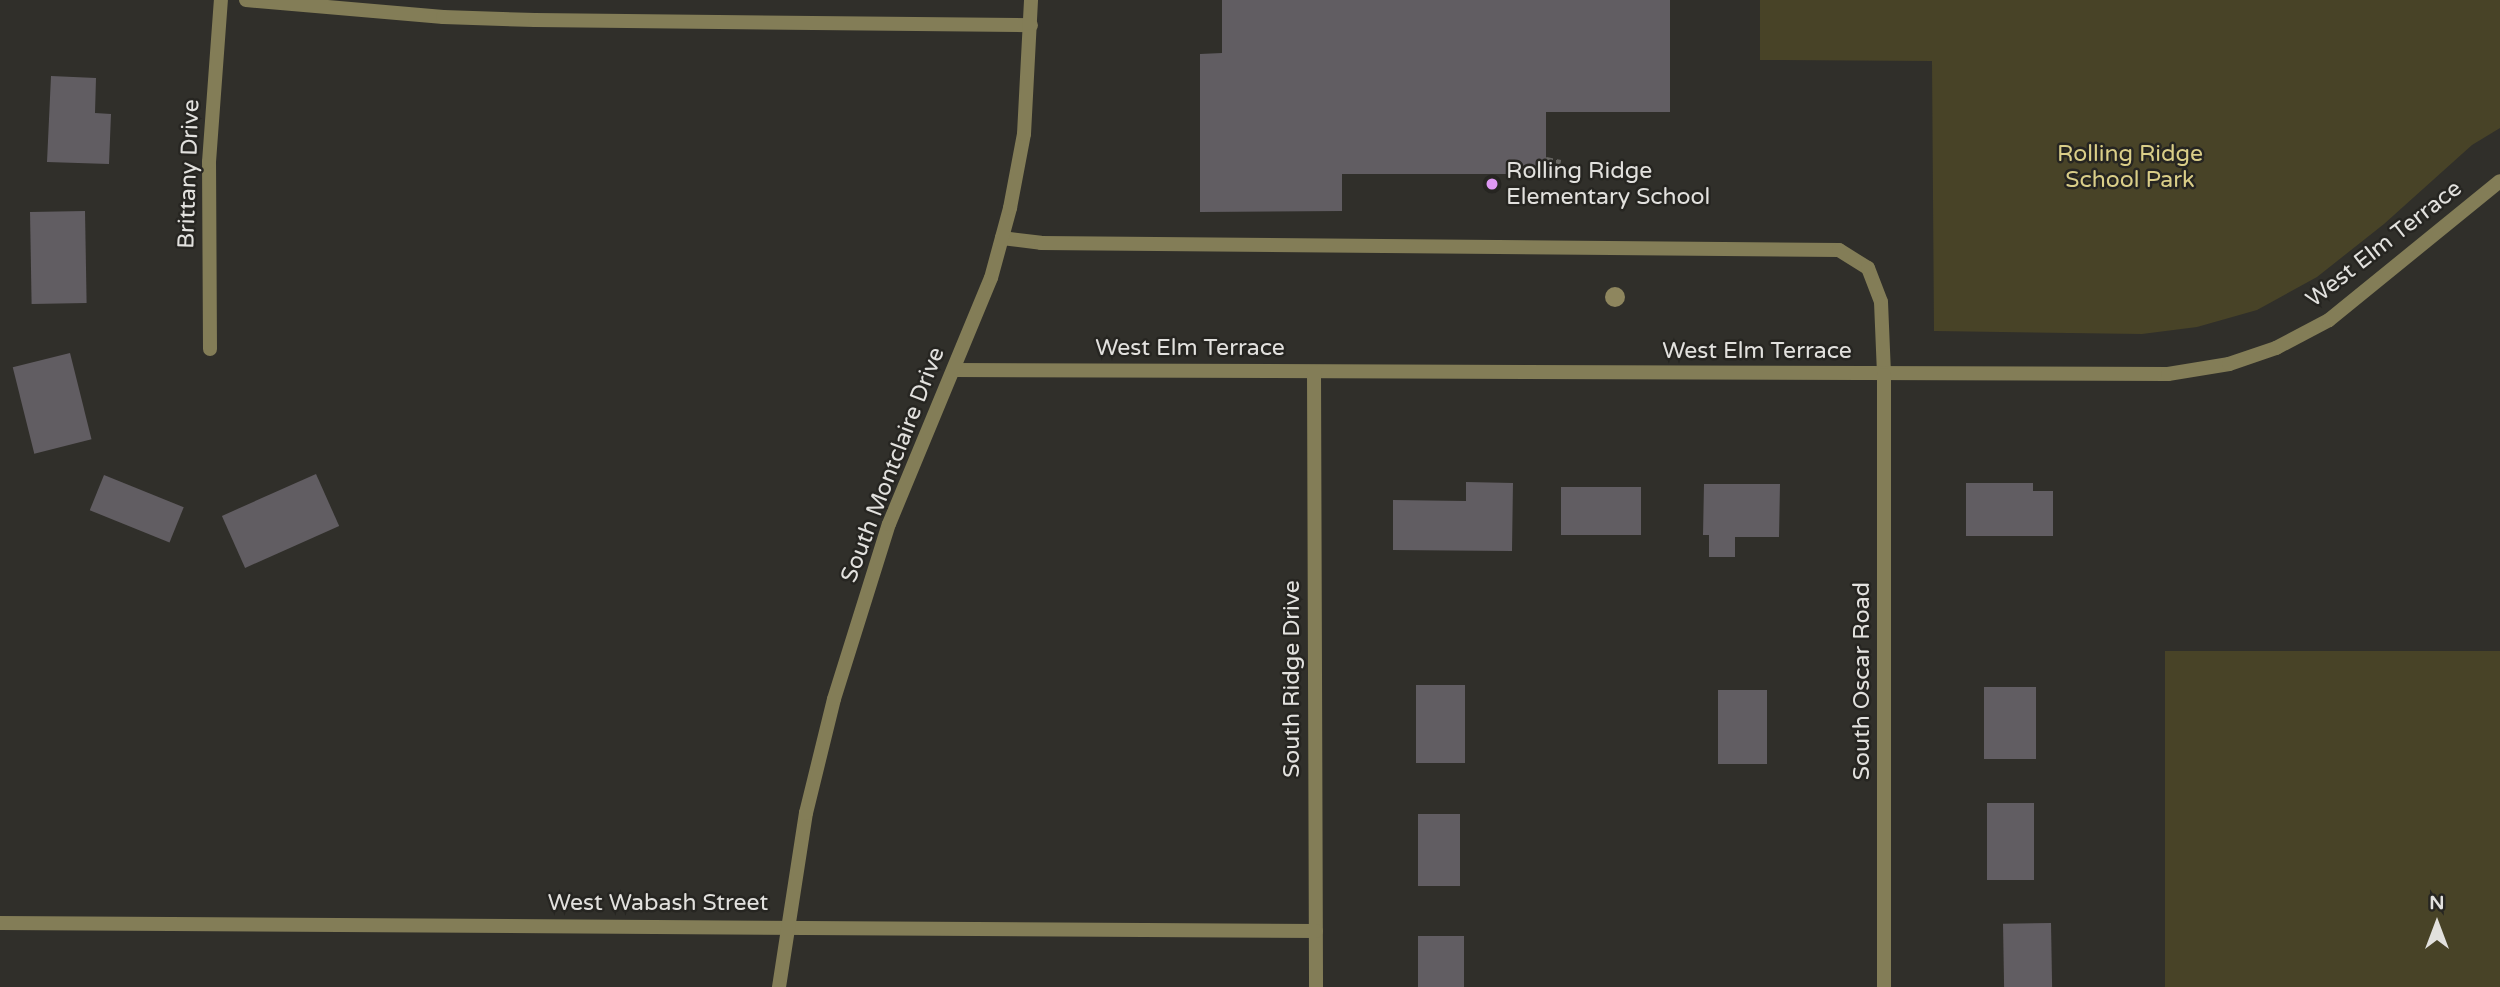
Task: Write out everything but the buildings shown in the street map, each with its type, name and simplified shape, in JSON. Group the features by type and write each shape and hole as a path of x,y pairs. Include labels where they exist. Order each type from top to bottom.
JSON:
{"street":[{"name":"Brittany Drive","path":"210,349 209,162 221,0"},
{"path":"246,0 443,17 1031,24"},
{"name":"South Montclaire Drive","path":"779,987 786,926 806,813 834,699 889,524 991,278 1002,238 1024,134 1031,0"},
{"name":"West Elm Terrace","path":"954,370 2168,374 2229,364 2276,348 2329,320 2500,180"},
{"name":"South Oscar Road","path":"1002,238 1041,243 1839,250 1868,268 1881,302 1884,375 1884,987"},
{"name":"South Ridge Drive","path":"1314,372 1316,987"},
{"name":"West Wabash Street","path":"0,923 1316,931"}],"path":[{"path":"1546,159 1562,162"}],"green space":[{"name":"Rolling Ridge School Park","path":"1760,0 2500,0 2500,128 2472,145 2384,224 2317,277 2257,310 2197,327 2142,334 1934,331 1932,61 1760,60"},
{"path":"2165,651 2500,651 2500,987 2165,987"}],"place":[{"name":"Rolling Ridge Elementary School","path":"1492,184"}]}
